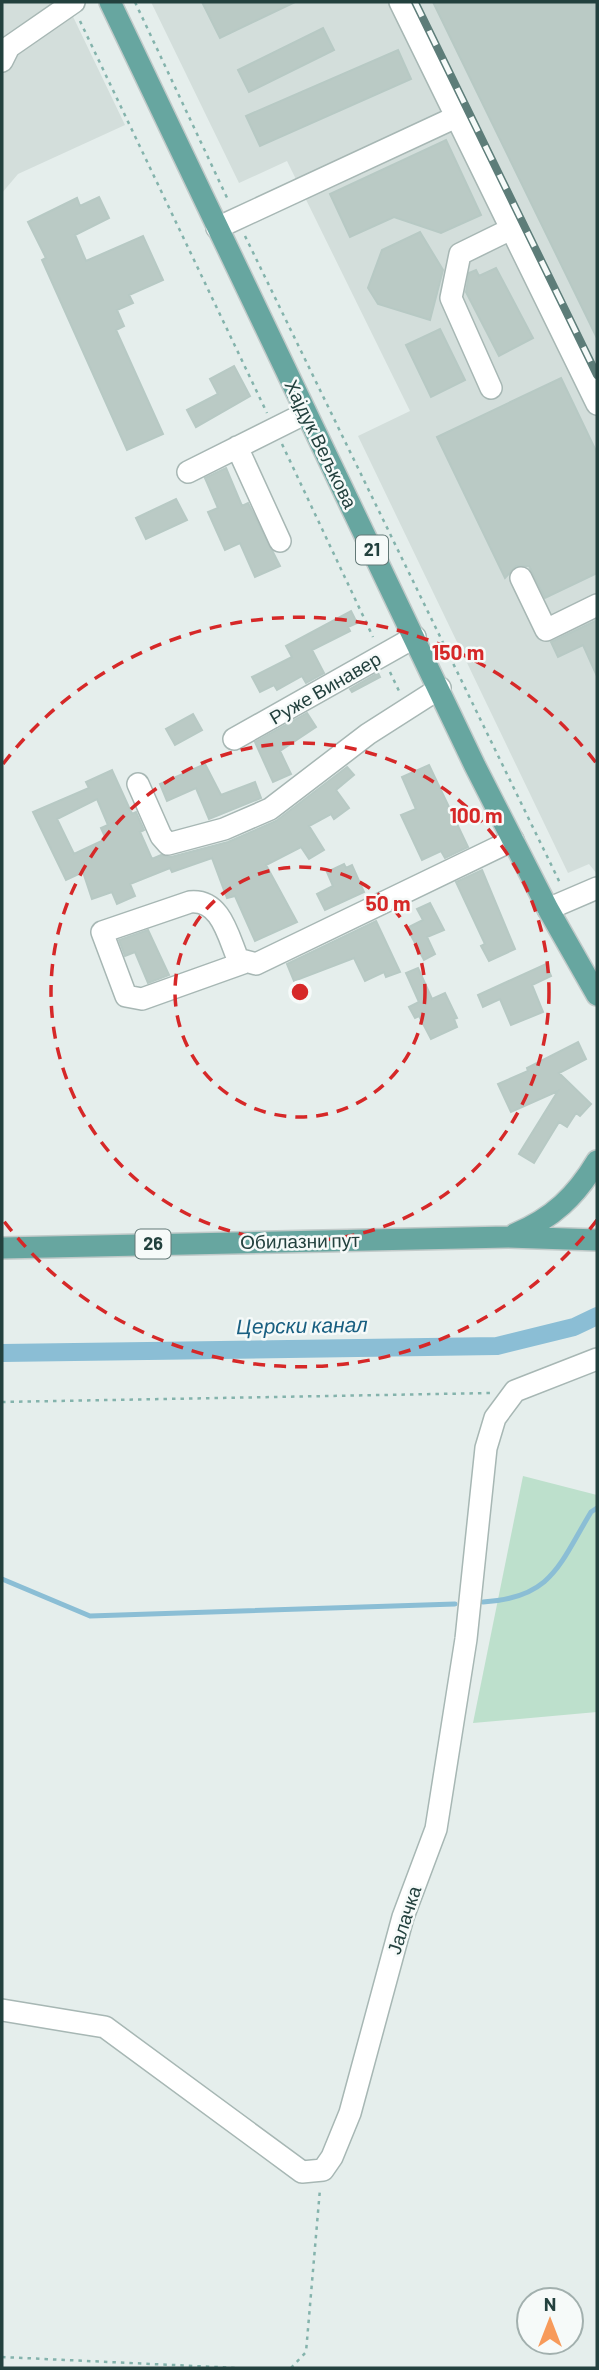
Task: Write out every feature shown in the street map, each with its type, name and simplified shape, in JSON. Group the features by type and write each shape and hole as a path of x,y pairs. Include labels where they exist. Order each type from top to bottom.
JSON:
{"main road":[{"name":"Хајдук Вељкова","path":"110,2 227,223 306,413 513,840 548,909 597,995"},
{"path":"508,1237 559,1210 597,1161"},
{"name":"Обилазни пут","path":"2,1248 508,1237 597,1240"}],"street":[{"path":"2,61 9,47 73,2"},
{"path":"400,2 597,404"},
{"path":"227,223 456,117"},
{"path":"491,388 451,298 460,254 511,229"},
{"path":"188,472 306,413"},
{"path":"237,447 280,541"},
{"path":"521,578 546,630 597,605"},
{"name":"Руже Винавер","path":"234,739 415,637"},
{"path":"138,784 161,836 168,844 224,829 270,809 440,688"},
{"path":"243,963 238,959 217,913 205,902 190,902 102,933 126,996 142,999 243,963 264,961 513,840"},
{"path":"548,909 597,888"},
{"path":"515,1391 597,1359"},
{"name":"Јалачка","path":"323,2170 332,2157 350,2113 403,1917 436,1829 466,1639 486,1448 495,1418 515,1391"},
{"path":"2,2010 105,2026 302,2172 323,2170"}],"path":[{"path":"73,2 408,709"},
{"path":"135,2 227,223 569,900"},
{"path":"2,1402 474,1395 515,1391"},
{"path":"291,2368 306,2352 323,2170"},
{"path":"2,2357 237,2368"}],"shaded area":[{"path":"2,2 66,2 125,125 18,174 2,193"},
{"path":"151,2 597,2 597,874 589,864 568,873 358,436 410,411 287,161 239,183"}],"green space":[{"path":"523,1476 597,1495 597,1712 473,1723"}],"building":[{"path":"202,2 295,2 220,38"},
{"path":"433,2 597,2 597,338"},
{"path":"323,28 334,50 249,92 238,70"},
{"path":"398,50 411,79 260,146 246,116"},
{"path":"446,140 481,215 441,233 394,217 350,237 330,194"},
{"path":"99,197 109,218 75,235 86,261 143,236 163,280 129,295 133,303 117,310 124,326 116,330 163,434 127,450 42,260 46,258 28,222 77,198 80,206"},
{"path":"420,232 443,270 430,320 378,304 368,288 382,250"},
{"path":"496,268 533,338 499,356 466,292 469,273 476,270 479,276"},
{"path":"440,329 465,380 431,397 406,345"},
{"path":"234,366 250,396 196,427 187,410 218,394 210,379"},
{"path":"561,378 597,453 597,573 545,598 529,566 516,566 505,578 437,437"},
{"path":"226,468 242,506 248,503 280,566 255,577 240,543 225,550 208,512 218,508 205,478"},
{"path":"176,499 187,520 146,539 136,518"},
{"path":"351,611 357,623 348,627 350,631 312,650 324,673 306,683 302,676 277,690 274,685 260,692 252,677 292,657 286,646"},
{"path":"597,620 597,676 583,645 558,657 551,642"},
{"path":"378,673 380,677 352,692 350,689"},
{"path":"307,713 316,727 280,751 291,774 273,782 255,742"},
{"path":"193,714 202,730 175,745 166,729"},
{"path":"205,764 221,795 255,782 261,798 209,819 196,788 167,801 160,784"},
{"path":"429,765 468,847 445,858 441,851 422,860 401,815 416,809 402,777"},
{"path":"347,767 354,775 336,790 349,808 334,819 331,814 309,826 324,850 309,859 301,847 266,865 297,922 255,941 235,896 227,898 212,858 172,872 170,868 130,884 135,896 117,904 112,892 92,899 83,872 66,880 33,812 89,788 86,782 112,770 132,814 136,812 144,830 140,832 152,859 161,855 171,857 228,842 276,821","holes":["97,799 108,825 101,828 106,839 74,854 57,819"]},
{"path":"344,864 346,868 352,865 364,892 325,910 317,894 333,886 327,872"},
{"path":"482,870 515,949 489,961 481,946 485,944 456,882"},
{"path":"430,903 444,930 427,937 435,954 424,960 407,928 423,920 417,909"},
{"path":"376,921 400,972 386,977 384,972 365,981 354,958 294,981 287,964"},
{"path":"148,930 169,975 148,983 135,952 125,956 119,940"},
{"path":"546,964 551,976 532,985 543,1012 511,1025 500,999 483,1007 478,995"},
{"path":"418,968 432,999 445,993 457,1018 454,1019 457,1027 431,1039 419,1016 415,1018 409,1007 419,1002 406,973"},
{"path":"578,1042 586,1059 559,1073 591,1104 580,1116 576,1113 567,1127 559,1122 534,1163 519,1154 558,1091 511,1112 498,1084 528,1071 527,1068"}],"waterway":[{"name":"Церски канал","path":"2,1353 497,1346 574,1327 597,1316"},
{"path":"483,1602 524,1594 539,1586 561,1563 591,1512 597,1508"},
{"path":"2,1579 90,1616 455,1604"}],"railway":[{"path":"415,2 597,375"}]}
